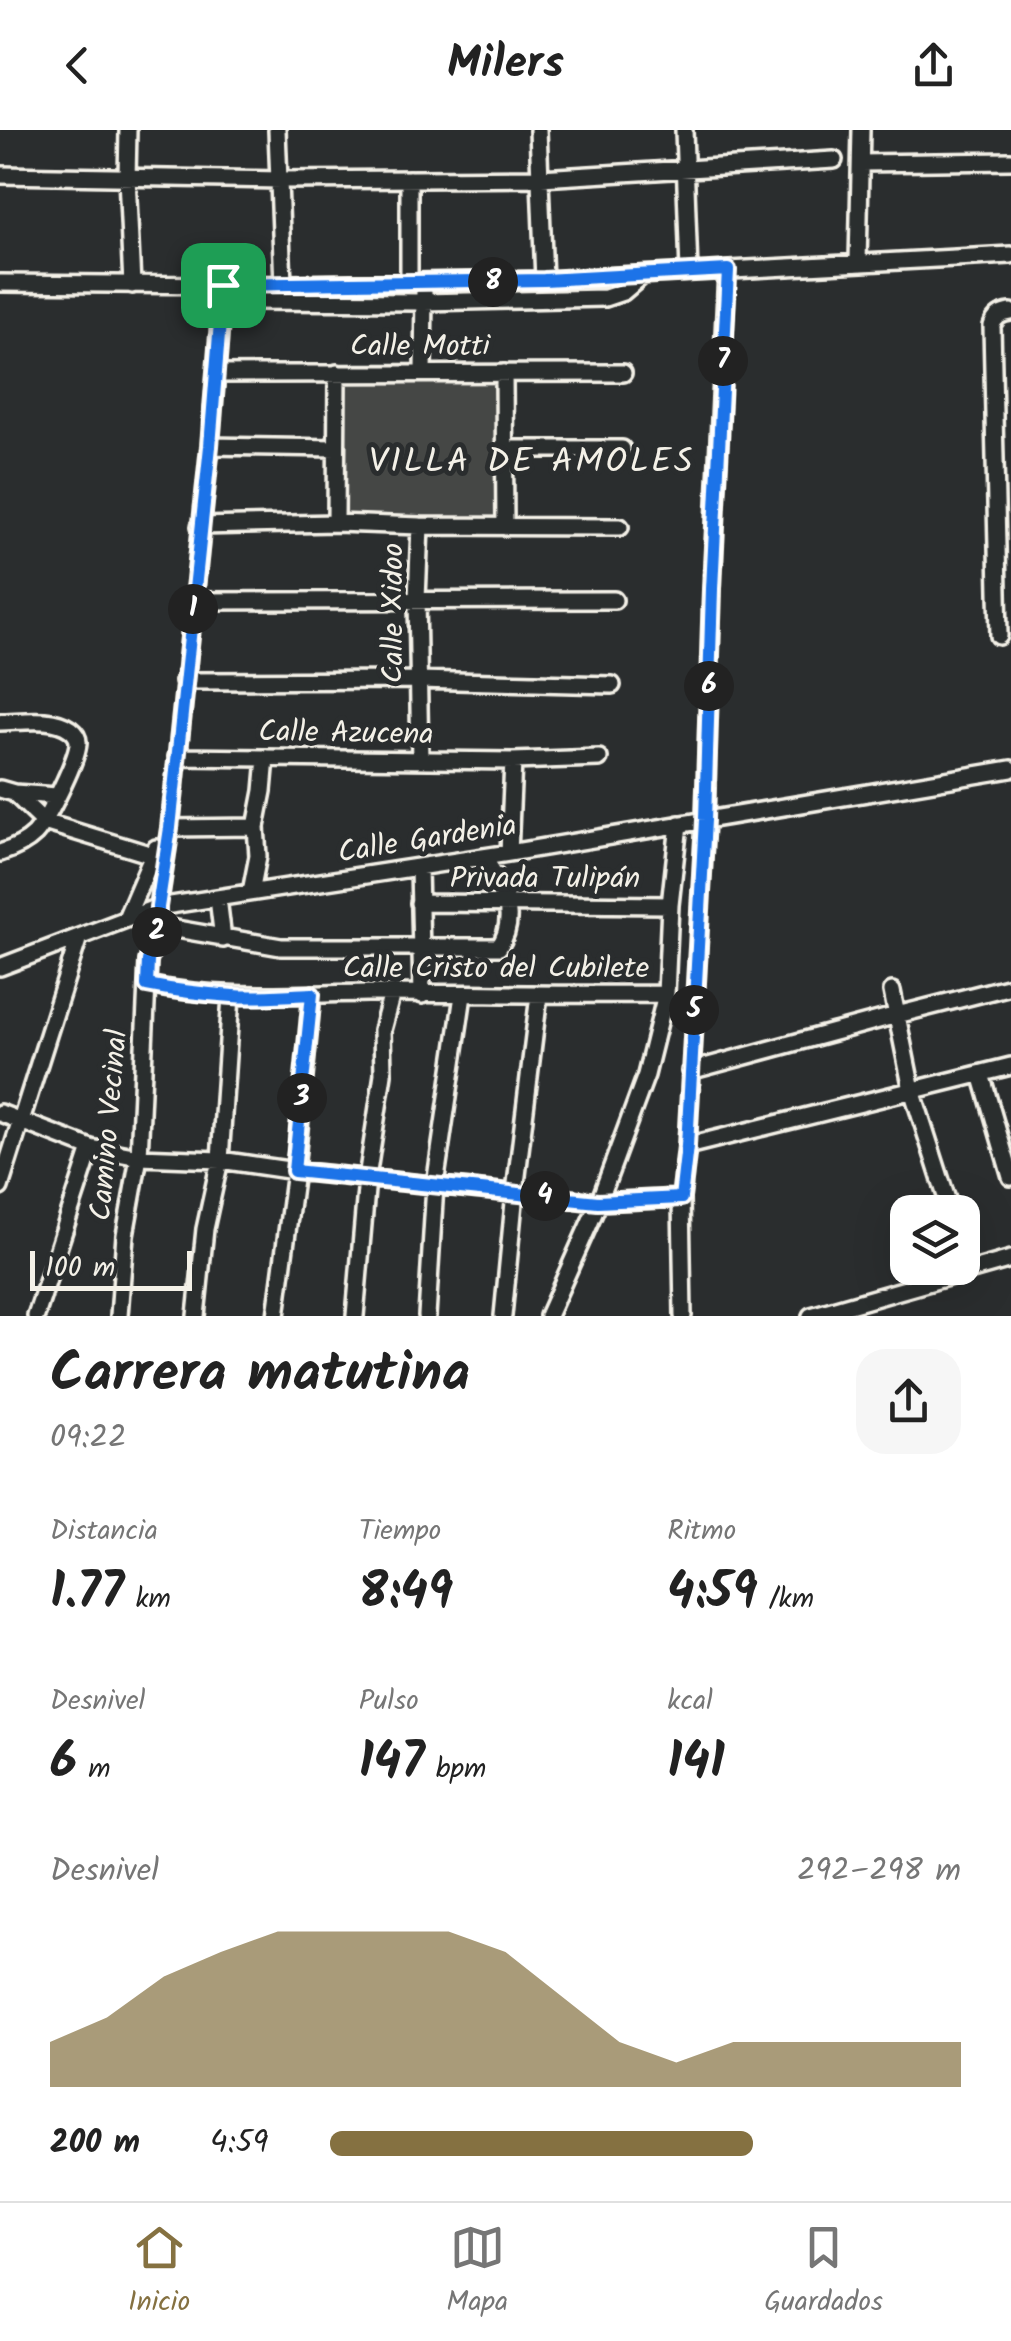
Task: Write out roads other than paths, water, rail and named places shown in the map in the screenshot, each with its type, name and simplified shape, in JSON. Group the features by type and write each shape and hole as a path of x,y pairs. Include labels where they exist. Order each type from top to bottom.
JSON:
{"street":[{"path":"128,130 126,177 132,284"},
{"path":"278,130 282,284"},
{"path":"538,130 544,280"},
{"path":"684,130 689,272"},
{"path":"858,262 861,130"},
{"path":"0,176 541,178 834,160"},
{"path":"862,163 1011,161"},
{"path":"410,179 417,283 424,302 423,373"},
{"path":"222,293 282,284 544,280 1011,255"},
{"path":"683,1316 681,1198 705,820 728,270"},
{"path":"0,283 132,284 222,293 424,302 605,298 623,292 642,275"},
{"name":"Camino Vecinal","path":"119,1316 125,1235 138,1157 148,961 158,926 169,835 222,293"},
{"path":"999,636 1005,586 1003,451 993,403 992,326 994,319 1011,312"},
{"path":"991,360 1011,359"},
{"path":"336,373 336,523"},
{"path":"504,373 504,527"},
{"name":"Calle Motti","path":"216,374 623,373"},
{"path":"993,403 1011,402"},
{"path":"210,446 336,448"},
{"path":"506,449 622,449"},
{"path":"200,526 336,523 620,527"},
{"name":"Calle Xidoo","path":"420,526 420,760"},
{"path":"194,601 614,600"},
{"path":"184,681 418,680 612,685"},
{"path":"0,722 53,722 67,726 78,740 76,754 44,822 20,846 0,852"},
{"name":"Calle Azucena","path":"177,757 514,761 599,758"},
{"path":"251,892 266,758"},
{"path":"510,853 514,761"},
{"name":"Calle Gardenia","path":"0,967 158,907 482,858 1011,769"},
{"path":"5,788 57,796"},
{"path":"5,788 44,822 152,855"},
{"path":"548,1316 598,1202 646,1075 666,994 670,905 680,824"},
{"path":"126,918 152,855 169,835 256,828"},
{"path":"158,926 282,947 499,947 506,926 507,904 497,875 482,858"},
{"path":"419,868 422,995"},
{"path":"218,898 222,938"},
{"name":"Privada Tulipán","path":"418,903 670,905"},
{"path":"0,1186 79,937"},
{"name":"Calle Cristo del Cubilete","path":"147,985 231,996 666,994"},
{"path":"690,1071 1011,986"},
{"path":"892,991 912,1090 945,1195"},
{"path":"276,1316 312,994"},
{"path":"354,1316 383,1074 382,1030 392,994"},
{"path":"426,1316 436,1184 463,995"},
{"path":"503,1316 539,995"},
{"path":"196,1316 206,1228 220,1160 231,996"},
{"path":"687,1146 1011,1066"},
{"path":"980,1074 1011,1178"},
{"path":"0,1113 91,1148 138,1157 220,1160 598,1202 681,1198"},
{"path":"36,1316 91,1148"},
{"path":"980,1268 1011,1259"},
{"path":"811,1316 920,1285"}],"district":[{"name":"VILLA DE AMOLES","path":"532,460"}]}
